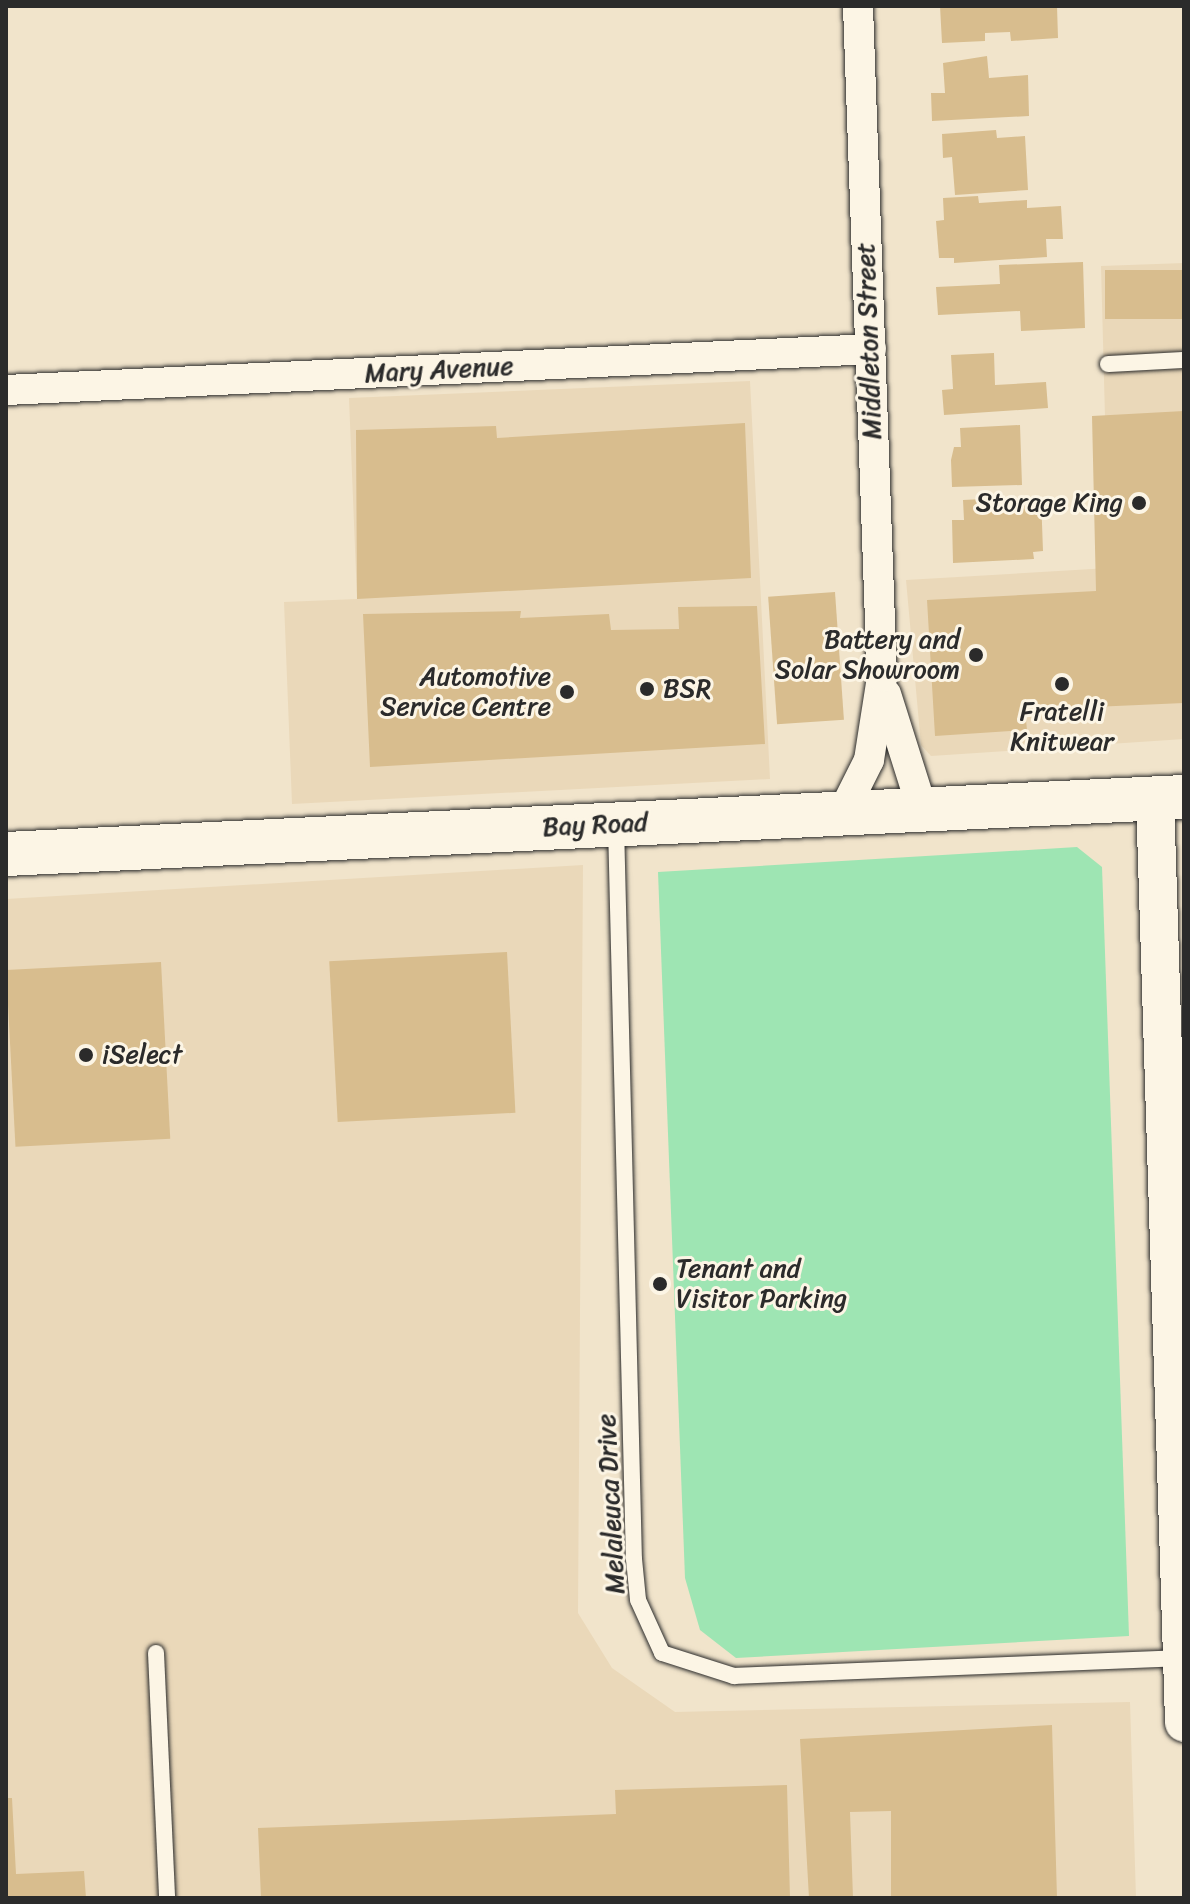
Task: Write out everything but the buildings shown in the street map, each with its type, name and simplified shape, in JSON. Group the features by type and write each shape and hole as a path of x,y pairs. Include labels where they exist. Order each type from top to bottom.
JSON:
{"main road":[{"name":"Bay Road","path":"6,854 1170,797"}],"street":[{"name":"Middleton Street","path":"843,812 872,751 882,677 858,6"},
{"name":"Mary Avenue","path":"6,390 871,349"},
{"name":"Middleton Street","path":"882,677 922,808"},
{"path":"1170,797 1184,1723"}],"lane":[{"path":"1108,364 1184,360"},
{"name":"Melaleuca Drive","path":"616,824 634,1559 638,1600 662,1653 734,1676 1182,1658"},
{"path":"156,1653 167,1898"}],"shaded area":[{"path":"1184,263 1184,739 931,756 921,745 906,580 1109,568 1101,266"},
{"path":"750,381 770,779 292,804 284,602 357,599 349,398"},
{"path":"583,865 578,1613 612,1668 675,1712 1130,1702 1136,1898 6,1898 6,899"}],"green space":[{"path":"1077,847 1102,867 1129,1636 736,1658 700,1630 685,1578 658,872"}],"place":[{"name":"Storage King","path":"1139,503"},
{"name":"Battery and Solar Showroom","path":"976,655"},
{"name":"Fratelli Knitwear","path":"1062,684"},
{"name":"BSR","path":"647,689"},
{"name":"Automotive Service Centre","path":"567,692"},
{"name":"iSelect","path":"86,1055"},
{"name":"Tenant and Visitor Parking","path":"660,1284"}]}
